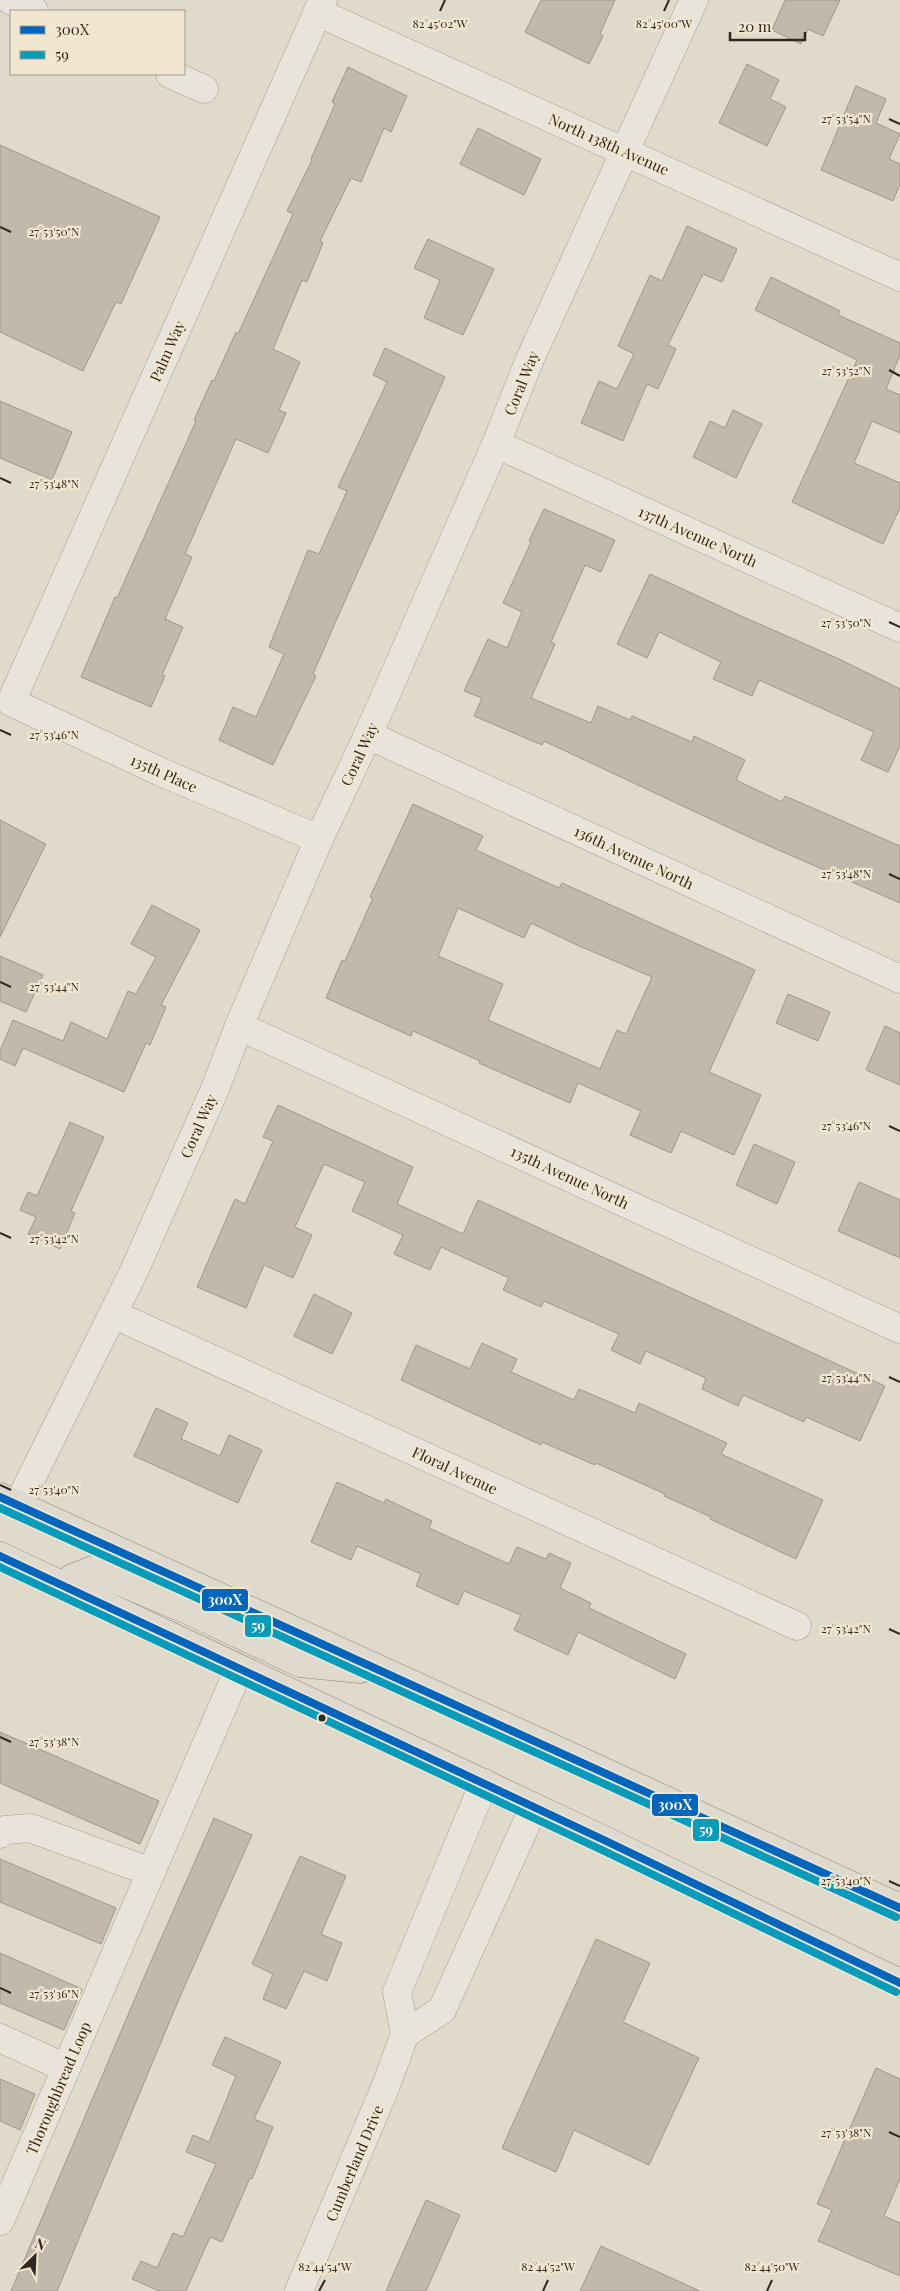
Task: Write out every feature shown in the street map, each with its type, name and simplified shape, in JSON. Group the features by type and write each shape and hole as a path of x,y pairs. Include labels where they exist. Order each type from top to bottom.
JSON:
{"main road":[{"path":"6,1506 381,1671 900,1908"},
{"path":"0,1556 484,1783 900,1983"},
{"path":"66,1587 72,1578 93,1570 190,1611 300,1663 381,1671"}],"street":[{"path":"10,0 32,10"},
{"name":"Coral Way","path":"6,1506 113,1314 215,1089 239,1026 319,839 368,735 496,444 530,359 694,0"},
{"name":"North 138th Avenue","path":"320,6 624,151 900,277"},
{"name":"Palm Way","path":"11,702 282,96 320,6"},
{"path":"172,75 204,89"},
{"name":"137th Avenue North","path":"496,444 900,628"},
{"name":"135th Place","path":"11,702 163,773 319,839"},
{"name":"136th Avenue North","path":"368,735 900,979"},
{"name":"135th Avenue North","path":"239,1026 900,1329"},
{"name":"Floral Avenue","path":"113,1314 797,1626"},
{"name":"Thoroughbread Loop","path":"0,2221 239,1669"},
{"path":"484,1783 397,1992 405,2034 442,2010 534,1807"},
{"path":"0,1834 5,1830 30,1828 151,1872"},
{"name":"Cumberland Drive","path":"299,2291 385,2088 405,2034"},
{"path":"0,2038 66,2068"}],"building":[{"path":"541,0 615,0 600,34 603,36 589,64 525,32"},
{"path":"785,0 840,0 823,36 808,29 801,44 772,30"},
{"path":"747,64 779,80 770,99 786,107 767,146 719,123"},
{"path":"348,67 407,96 391,132 384,128 361,182 351,178 320,241 323,243 307,282 302,280 273,349 300,362 279,410 286,413 268,453 236,439 185,554 192,557 165,619 183,627 162,675 165,676 151,707 81,677 115,597 117,598 196,421 194,420 212,380 214,381 236,332 238,334 293,214 287,211 312,160 335,104 332,102"},
{"path":"856,86 886,99 876,123 900,134 889,159 900,164 900,184 893,201 821,170"},
{"path":"478,128 541,159 524,195 460,164"},
{"path":"0,145 160,217 121,304 116,302 83,371 0,332"},
{"path":"687,226 737,249 722,282 703,274 668,345 676,349 658,389 647,384 623,441 581,423 599,381 617,389 634,354 618,346 650,275 662,281"},
{"path":"428,239 494,269 463,335 424,318 440,280 414,268"},
{"path":"771,277 840,311 838,315 900,343 900,355 886,389 900,395 900,433 872,421 854,463 900,483 900,508 883,544 792,502 857,360 755,310"},
{"path":"385,348 445,377 335,623 313,674 316,676 273,765 219,740 233,707 256,717 284,654 269,647 308,550 319,554 347,491 338,487 387,382 373,375"},
{"path":"0,401 72,432 52,480 0,458"},
{"path":"733,410 762,424 736,478 693,457 710,421 725,428"},
{"path":"544,509 615,540 601,572 585,565 551,642 555,644 531,698 591,723 598,706 630,720 632,716 692,742 694,736 745,760 736,780 782,802 785,796 900,846 900,903 751,838 544,741 542,745 474,716 482,698 464,691 488,639 507,648 522,612 503,603"},
{"path":"650,574 837,658 900,689 900,746 888,772 861,760 874,732 759,680 752,696 713,679 721,662 659,632 647,658 617,644"},
{"path":"413,804 483,836 476,850 559,888 562,883 755,970 709,1072 761,1095 734,1155 681,1131 671,1153 630,1135 641,1111 578,1083 570,1103 479,1063 480,1061 413,1031 411,1036 326,998 342,960 345,961 373,898 370,897","holes":["458,908 524,938 531,923 652,977 626,1034 617,1030 600,1069 488,1020 503,984 438,956"]},
{"path":"0,820 46,844 0,937"},
{"path":"152,905 200,930 161,1005 166,1007 150,1045 146,1043 124,1092 23,1048 15,1066 0,1059 0,1051 13,1020 63,1041 71,1022 107,1039 128,991 136,994 156,957 131,944"},
{"path":"0,956 43,975 26,1012 0,1001"},
{"path":"788,994 830,1012 818,1041 776,1023"},
{"path":"885,1026 900,1033 900,1085 866,1070"},
{"path":"278,1105 413,1167 397,1204 463,1234 478,1200 885,1386 860,1441 806,1417 804,1422 743,1395 738,1406 702,1389 706,1378 646,1351 640,1364 611,1350 619,1334 544,1301 541,1307 503,1290 509,1278 441,1247 430,1270 394,1254 403,1235 352,1211 365,1182 324,1164 295,1227 312,1235 293,1278 264,1265 246,1308 197,1287 235,1199 245,1204 273,1141 263,1137"},
{"path":"70,1122 104,1137 71,1211 75,1213 60,1249 28,1234 36,1217 20,1210 28,1192 37,1196"},
{"path":"754,1144 795,1162 777,1204 736,1185"},
{"path":"859,1182 900,1200 900,1258 838,1231"},
{"path":"314,1294 352,1313 332,1354 294,1336"},
{"path":"482,1343 517,1359 511,1372 574,1400 579,1389 635,1413 639,1403 727,1443 721,1454 823,1500 796,1559 710,1519 711,1517 664,1496 665,1494 596,1463 595,1465 542,1442 541,1445 401,1380 416,1345 470,1369"},
{"path":"156,1408 188,1423 181,1439 220,1456 229,1435 262,1450 238,1503 134,1456"},
{"path":"337,1482 384,1503 386,1499 432,1521 429,1528 509,1564 517,1547 546,1559 549,1553 571,1563 560,1588 591,1603 589,1608 686,1654 675,1679 578,1632 568,1655 514,1630 521,1615 464,1591 458,1605 416,1586 421,1574 357,1546 351,1560 311,1542"},
{"path":"0,1732 159,1801 140,1844 0,1783"},
{"path":"214,1818 252,1835 179,1999 57,2291 11,2291 142,1982"},
{"path":"300,1856 346,1876 321,1934 342,1943 327,1981 304,1971 286,2009 263,1999 273,1974 252,1964"},
{"path":"0,1859 116,1908 101,1944 0,1902"},
{"path":"596,1939 650,1963 623,2022 699,2058 649,2165 574,2130 556,2172 502,2148"},
{"path":"0,1953 82,1989 64,2030 0,2003"},
{"path":"225,2037 281,2062 254,2119 273,2127 252,2179 250,2178 222,2242 210,2237 186,2291 159,2291 132,2279 141,2261 157,2268 173,2233 183,2237 216,2164 186,2152 193,2135 209,2142 236,2076 212,2065"},
{"path":"876,2068 900,2079 900,2179 884,2216 900,2223 900,2276 818,2241 832,2210 817,2204"},
{"path":"0,2079 35,2094 20,2130 0,2121"},
{"path":"426,2200 460,2215 426,2291 386,2291"},
{"path":"601,2246 700,2291 580,2291"}],"transit line":[{"name":"300X","path":"0,1497 900,1908"},
{"name":"59","path":"0,1508 896,1917"},
{"name":"300X","path":"0,1556 606,1841 900,1983"},
{"name":"59","path":"0,1567 602,1850 896,1992"}]}
